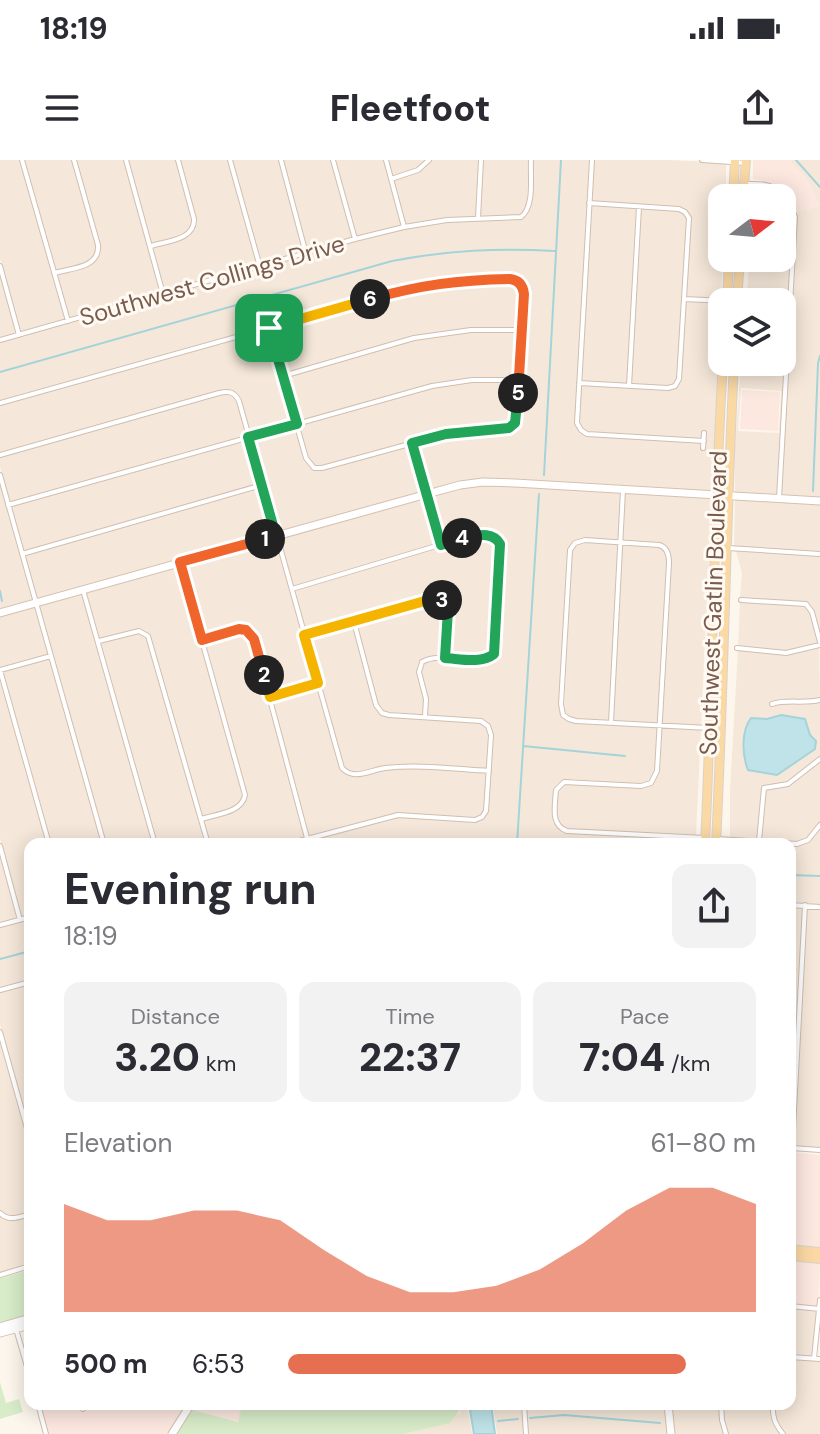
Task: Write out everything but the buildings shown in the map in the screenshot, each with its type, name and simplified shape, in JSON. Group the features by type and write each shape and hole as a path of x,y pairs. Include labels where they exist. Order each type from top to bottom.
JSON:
{"main road":[{"path":"734,184 735,161"},
{"path":"744,184 746,161"},
{"name":"Southwest Gatlin Boulevard","path":"705,838 722,376"},
{"name":"Southwest Gatlin Boulevard","path":"716,838 733,376"},
{"path":"796,1250 820,1252"},
{"path":"796,1257 820,1259"}],"street":[{"path":"22,160 68,321"},
{"path":"54,273 90,263 99,252 74,160"},
{"path":"126,160 163,294"},
{"path":"151,246 186,236 194,227 178,160"},
{"path":"230,160 260,267"},
{"path":"281,160 306,254"},
{"path":"333,160 355,239"},
{"path":"386,160 404,227"},
{"path":"391,179 418,170 429,160"},
{"path":"478,218 481,160"},
{"name":"Southwest Collings Drive","path":"0,340 404,227 447,220 521,217 529,206 531,160"},
{"path":"592,160 577,423 587,434 704,441"},
{"path":"702,160 746,161"},
{"path":"579,383 675,386 679,379 689,218 679,209 589,203"},
{"path":"629,386 639,207"},
{"path":"0,266 19,335"},
{"path":"779,498 792,272"},
{"path":"0,403 269,328 424,285 510,279 523,287 524,294 516,419 509,428 446,434 314,468 306,458 269,328"},
{"path":"684,299 708,301"},
{"path":"283,376 414,338 471,330 522,330"},
{"path":"8,505 443,383 519,380"},
{"path":"0,455 230,392 238,398 341,764 346,772 354,775 380,768 410,766 489,771"},
{"path":"703,448 704,433"},
{"path":"412,443 441,545"},
{"path":"0,475 102,838"},
{"path":"0,613 460,485 483,482 820,501"},
{"path":"22,554 262,485"},
{"path":"611,722 623,490"},
{"path":"292,589 463,538 489,535 497,539 501,546 496,650 484,660 427,659 420,664 426,699 425,717"},
{"path":"664,838 567,831 555,821 557,788 564,782 641,786 651,783 657,771 660,726 669,563 666,549 659,545 582,540 571,547 561,704 564,717 576,721 611,722 660,726 710,728"},
{"path":"725,548 820,554"},
{"path":"180,562 245,799 236,809 201,819"},
{"path":"83,590 153,838"},
{"path":"304,635 432,599 442,600 448,610 445,658"},
{"path":"737,648 786,653 820,644 812,612 806,604 741,600"},
{"path":"202,640 239,629 249,631 254,639 307,838 398,815 478,819 486,808 488,726 481,721 385,715 379,711 354,622"},
{"path":"99,641 139,631 148,636 206,838"},
{"path":"47,838 0,670 51,656"},
{"path":"270,697 318,683"},
{"path":"772,704 820,700"},
{"path":"759,838 764,788 784,786 820,759"},
{"path":"796,844 808,840 820,825"},
{"path":"0,846 20,920"},
{"path":"796,905 820,907"},
{"path":"796,1061 805,905"},
{"path":"0,925 24,919"},
{"path":"0,990 24,984"},
{"path":"0,1032 24,1118"},
{"path":"796,1148 820,1150"},
{"path":"2,1215 16,1218 24,1216"},
{"path":"0,1275 24,1268"},
{"path":"796,1357 817,1358 820,1300"},
{"path":"796,1307 820,1309"},
{"path":"0,1333 24,1321"},
{"path":"0,1327 24,1325"},
{"path":"15,1326 24,1357"},
{"path":"40,1410 46,1434"},
{"path":"172,1434 187,1410"},
{"path":"524,1410 526,1434"},
{"path":"669,1410 671,1434"},
{"path":"721,1410 726,1434"},
{"path":"772,1410 776,1426 783,1434"}],"shaded area":[{"path":"0,160 20,160 65,320 21,333 0,258"},
{"path":"24,160 72,160 96,245 96,255 91,261 56,271"},
{"path":"76,160 124,160 161,293 69,319 57,274 93,264 101,252"},
{"path":"128,160 176,160 193,223 188,233 152,244"},
{"path":"180,160 228,160 257,266 165,292 153,247 190,236 197,223"},
{"path":"232,160 279,160 304,253 261,265"},
{"path":"283,160 331,160 353,238 308,252"},
{"path":"335,160 384,160 402,226 357,237"},
{"path":"388,160 426,160 420,167 392,176"},
{"path":"431,160 479,160 476,217 406,225 393,180 419,172"},
{"path":"483,160 529,160 524,213 518,216 480,216"},
{"path":"533,160 590,160 575,423 582,434 702,442 701,450 705,450 706,431 702,432 702,439 585,431 580,423 581,385 675,388 681,379 686,301 708,302 708,376 718,376 712,492 516,481 428,491 415,444 446,435 508,430 517,423 526,294 523,283 511,277 450,279 404,288 0,401 0,342 405,229 447,222 521,220 527,216 531,206"},
{"path":"594,160 726,163 726,184 708,184 708,272 722,272 722,288 708,288 708,298 686,297 691,218 686,210 592,202"},
{"path":"753,160 789,160 807,180 820,206 796,212 796,184 773,184 753,179"},
{"path":"789,160 820,160 820,499 781,496 788,376 796,376 796,288 793,288 796,212 819,206 807,180"},
{"path":"591,205 637,208 627,384 582,382"},
{"path":"641,209 678,211 687,219 677,378 667,386 631,385"},
{"path":"749,272 790,272 789,288 747,288"},
{"path":"0,273 17,334 0,338"},
{"path":"472,281 510,281 519,286 522,295 520,328 482,327 413,337 285,374 271,329 405,291"},
{"path":"267,331 294,422 250,435 240,398 229,390 0,453 0,405"},
{"path":"482,331 519,331 517,378 472,378 443,382 298,421 286,378 414,340"},
{"path":"740,376 784,376 777,496 735,495","holes":["741,388 781,391 779,433 738,431"]},
{"path":"472,382 517,382 513,422 508,426 445,432 322,467 310,461 299,425 433,387"},
{"path":"742,390 780,392 778,431 740,429"},
{"path":"227,394 237,401 246,436 10,503 0,456"},
{"path":"295,426 306,463 319,471 411,445 425,492 278,534 251,438"},
{"path":"247,439 259,484 24,552 11,506"},
{"path":"0,482 33,603 0,611"},
{"path":"483,484 621,492 618,540 581,538 569,547 559,709 562,717 571,722 658,728 655,771 650,782 641,784 570,779 557,784 553,822 559,830 567,833 659,838 318,838 398,817 475,822 488,812 492,728 481,718 427,715 428,698 421,668 423,663 431,660 484,662 498,651 501,540 488,533 443,542 429,495"},
{"path":"260,487 274,535 37,602 25,555"},
{"path":"625,492 712,496 701,726 662,724 671,556 662,544 622,541"},
{"path":"426,496 439,543 294,587 279,537"},
{"path":"735,499 820,502 820,552 734,547"},
{"path":"480,537 496,540 499,547 492,654 484,658 447,656 450,610 446,601 439,597 306,633 295,591"},
{"path":"275,539 315,682 271,695 256,639 250,630 239,627 204,637 183,563"},
{"path":"582,542 618,544 609,720 572,718 564,712 572,550"},
{"path":"622,544 660,547 666,553 658,724 613,721"},
{"path":"736,551 820,556 820,633 814,612 807,603 740,598 742,573"},
{"path":"179,564 243,798 236,807 202,816 151,638 146,631 138,629 100,639 86,591"},
{"path":"82,592 151,838 104,838 38,605"},
{"path":"433,601 443,603 445,608 443,656 423,658 418,663 417,672 424,699 423,715 383,711 378,704 356,623"},
{"path":"740,602 805,606 810,613 818,644 786,651 738,646"},
{"path":"34,606 48,655 0,668 0,615"},
{"path":"352,625 373,704 378,712 389,717 480,722 488,731 487,769 410,765 354,773 344,767 307,636"},
{"path":"239,630 252,640 305,837 208,838 203,820 237,810 247,798 205,641"},
{"path":"138,633 148,639 204,838 155,838 101,642"},
{"path":"819,647 820,698 770,703 771,706 820,702 820,756 786,782 762,787 757,838 730,838 738,650 786,655","holes":["781,715 806,722 810,735 816,741 814,749 777,775 749,770 745,762 744,743 751,718 767,719"]},
{"path":"49,658 100,838 50,838 3,671"},
{"path":"0,677 45,838 24,838 24,916 21,917 0,838"},
{"path":"316,685 343,773 353,777 380,770 410,768 487,772 481,815 475,818 398,814 309,836 272,698"},
{"path":"662,728 701,729 696,836 564,828 557,820 557,803 558,790 565,784 641,788 653,784 660,771"},
{"path":"820,761 820,822 807,838 797,842 796,838 761,838 766,789 788,786"},
{"path":"820,828 820,905 796,903 796,844 808,842"},
{"path":"0,854 17,919 0,923"},
{"path":"796,906 803,907 796,1034"},
{"path":"807,907 820,908 820,1148 796,1147"},
{"path":"24,921 24,982 0,988 0,927"},
{"path":"24,986 24,1110 0,1024 0,992"},
{"path":"0,1040 24,1126 24,1214 11,1217 0,1208"},
{"path":"796,1153 820,1155 820,1247 796,1245"},
{"path":"0,1216 4,1220 24,1217 24,1266 0,1273"},
{"path":"796,1261 820,1263 818,1307 796,1305"},
{"path":"796,1308 817,1310 812,1356 796,1355"},
{"path":"796,1358 820,1360 820,1432 786,1434 774,1410 796,1410"},
{"path":"42,1410 185,1410 170,1434 48,1434"},
{"path":"194,1410 241,1410 239,1422"},
{"path":"468,1410 472,1434 404,1434 420,1430"},
{"path":"494,1410 522,1410 524,1434 497,1434"},
{"path":"526,1410 667,1410 669,1434 528,1434"},
{"path":"671,1410 719,1410 724,1434 673,1434"},
{"path":"723,1410 770,1410 774,1427 781,1434 728,1434"}],"green space":[{"path":"24,1272 24,1321 0,1328 0,1278"},
{"path":"0,1382 6,1403 19,1399 23,1412 0,1419"},
{"path":"189,1410 238,1422 241,1410 460,1410 450,1423 404,1434 175,1434"}],"water":[{"path":"781,715 805,719 810,735 816,741 815,749 777,775 748,770 744,743 745,730 751,718 767,719"},
{"path":"470,1410 492,1410 495,1434 474,1434"}],"waterway":[{"path":"544,475 561,160"},
{"path":"796,160 820,187"},
{"path":"0,372 392,261 473,251 555,251"},
{"path":"813,491 820,356"},
{"path":"517,838 539,494"},
{"path":"0,591 2,601"},
{"path":"523,746 625,756"},
{"path":"796,875 820,876"},
{"path":"0,959 24,953"},
{"path":"530,1418 564,1415 660,1423"},
{"path":"498,1421 518,1419"}],"route":[{"path":"510,279 521,285 524,294 515,423 509,428 467,430 412,443 441,545 485,535 495,537 500,544 496,650 490,658 445,658 448,610 439,599 304,635 318,683 270,697 249,631 239,629 202,640 180,562 276,536 248,437 297,424 269,328 424,285 510,279"}]}
